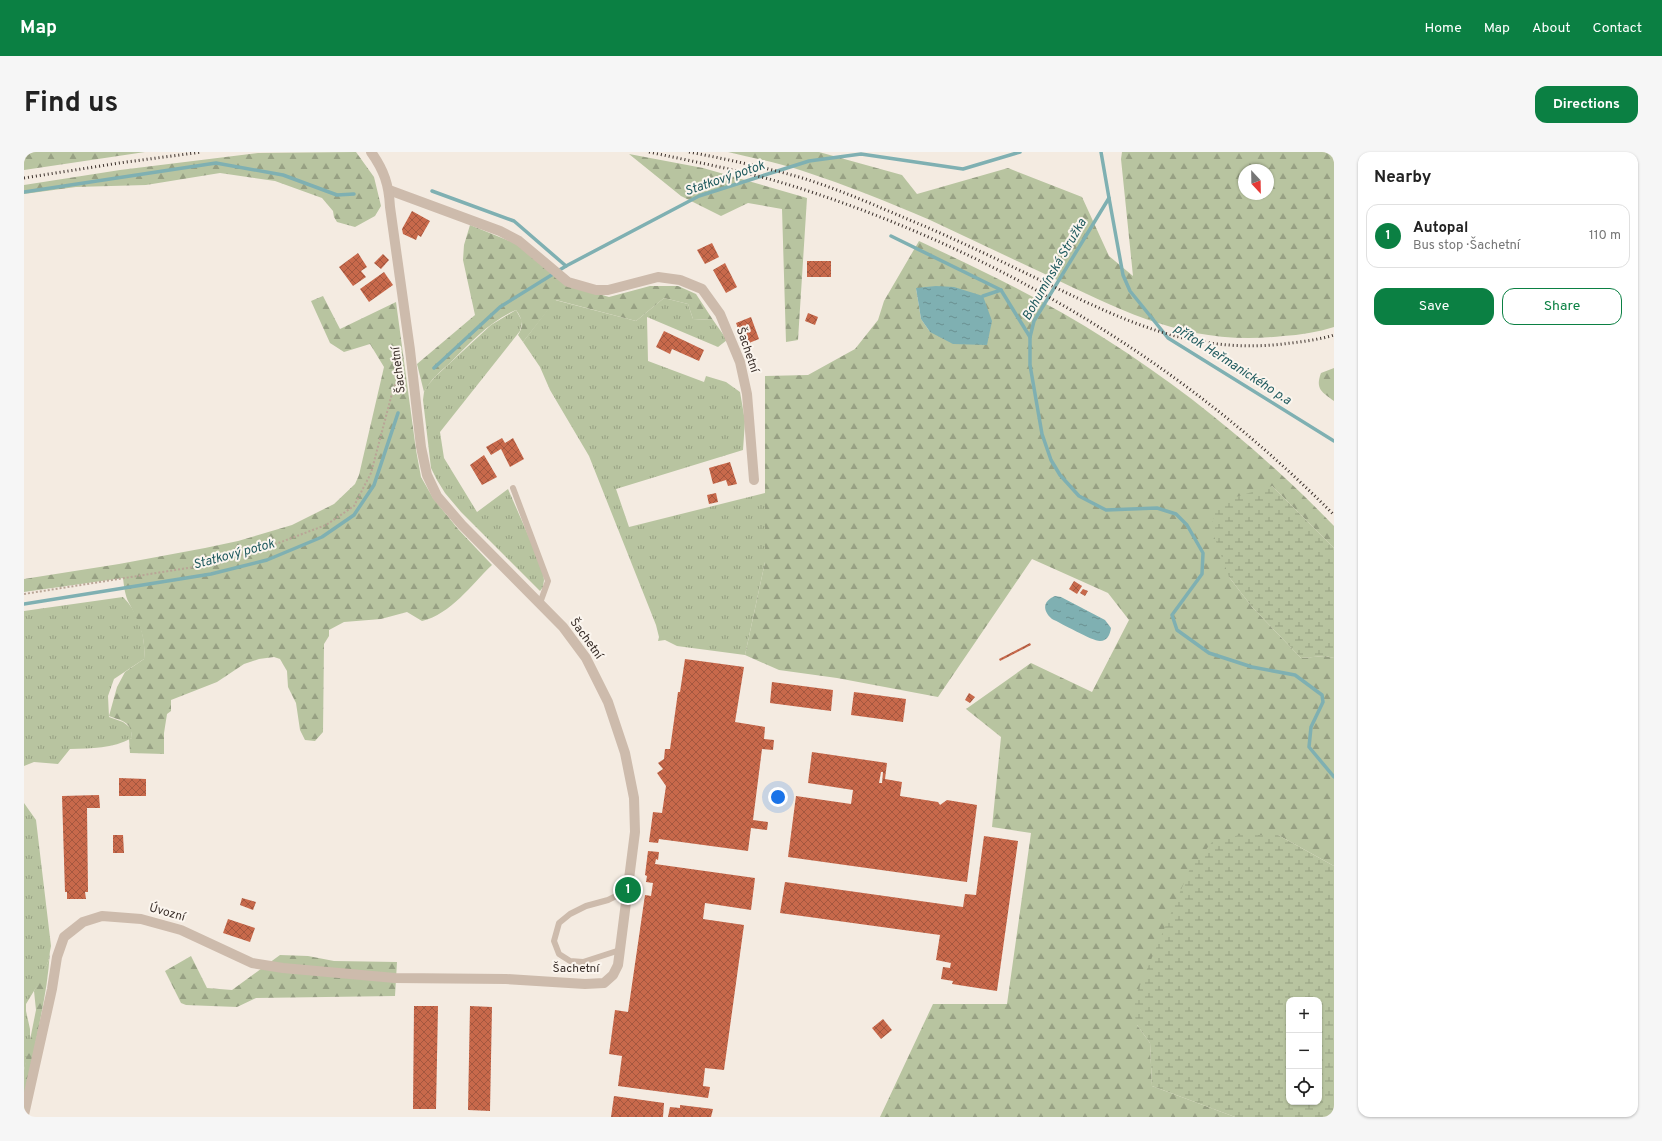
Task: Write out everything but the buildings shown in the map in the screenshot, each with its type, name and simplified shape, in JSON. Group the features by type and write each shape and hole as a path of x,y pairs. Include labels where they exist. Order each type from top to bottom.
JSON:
{"street":[{"name":"Šachetní","path":"371,152 380,166 389,190 421,447 427,475 437,496 462,525 563,627 586,658 608,702 625,753 634,798 635,832 618,965 613,974 604,983 585,984 506,979 444,978"},
{"name":"Šachetní","path":"389,190 500,230 519,240 568,282 596,290 608,290 658,277 680,280 702,289 720,314 740,362 747,394 754,480"},
{"name":"Úvozní","path":"24,1115 52,989 57,957 64,937 83,922 102,916 141,919 181,930 252,963 268,966 394,978 444,978"}],"lane":[{"path":"513,488 548,581 540,603"},
{"path":"620,950 583,962 570,961 559,954 554,941 558,923 570,914 586,906 608,900 628,890"}],"path":[{"path":"24,594 194,567 260,550 326,525 354,506 371,473 394,386 412,370"}],"green space":[{"path":"24,152 145,152 24,170"},
{"path":"356,152 374,177 381,206 375,216 355,227 337,222 333,211 322,198 275,181 220,173 146,185 76,187 24,194 24,185 120,170 258,153"},
{"path":"728,152 819,152 902,175 917,194 1008,168 1082,197 1109,256 1133,276 1121,159 1122,152 1334,152 1334,327 1289,336 1250,338 1189,332 1160,324 1104,302 930,220 883,200 803,171"},
{"path":"629,154 703,168 807,198 798,340 786,342 782,209 748,203 721,216 681,196"},
{"path":"470,225 517,244 566,284 609,297 650,286 678,286 696,294 713,320 693,319 688,304 664,298 636,321 556,300 523,342 518,335 522,322 516,310 489,326 440,372 424,392 417,364 475,315 463,260 464,245"},
{"path":"919,241 991,275 1061,312 1107,340 1168,381 1254,450 1334,526 1334,548 1272,486 1229,577 1252,607 1301,658 1325,656 1334,658 1334,866 1278,835 1137,1025 1150,1043 1152,1086 1235,1117 880,1117 933,1004 1007,1004 1031,833 992,827 1001,737 966,709 1031,663 1092,692 1129,620 1108,593 1032,559 938,697 837,678 779,670 745,655 765,562 765,376 808,375 855,349 878,320 884,301","holes":["916,288 930,332 921,319"]},
{"path":"323,296 340,329 396,302 421,477 433,498 458,529 492,565 460,598 442,612 422,621 407,612 381,619 344,622 329,630 329,636 324,644 323,732 315,741 305,740 300,730 296,703 288,687 287,671 280,659 274,657 259,659 244,664 217,682 171,700 171,711 167,714 164,733 164,754 130,753 129,739 132,738 130,728 123,721 109,716 117,687 125,672 144,659 143,637 139,623 127,597 123,578 24,592 24,579 119,564 238,541 292,525 334,504 355,484 359,475 384,367 370,344 344,352 330,343 311,301"},
{"path":"664,298 688,304 693,319 713,320 727,340 718,347 647,317 648,361 704,382 706,376 726,382 740,392 745,421 743,450 616,489 629,527 765,493 765,562 745,655 677,646 665,640 658,641 659,637 656,625 589,456 550,390 540,367 523,342 555,300 636,321"},
{"path":"516,310 522,321 520,331 440,432 444,458 477,512 508,489 543,572 543,587 540,591 461,512 445,493 437,480 431,468 423,400 424,392 427,386 436,376 491,325"},
{"path":"1334,368 1334,401 1319,387 1319,378 1321,373"},
{"path":"1272,486 1334,548 1334,658 1325,656 1301,658 1252,607 1229,577 1211,528 1215,513 1229,499"},
{"path":"123,597 129,603 140,626 144,642 144,659 114,679 108,696 109,717 123,722 131,728 132,738 109,746 70,749 58,764 34,762 24,766 24,611"},
{"path":"24,803 36,820 51,946 48,962 40,981 26,1004 30,1029 30,1047 24,1070"},
{"path":"1239,835 1278,835 1334,866 1334,1117 1235,1117 1152,1086 1150,1043 1137,1025 1132,1004 1189,871 1212,842"},
{"path":"50,951 45,993 29,1075 24,1117 24,1070 36,1010 34,991 48,962"},
{"path":"280,955 308,956 334,961 397,962 395,996 256,998 237,1007 186,1005 181,1003 165,971 191,956 207,988 232,990"}],"water":[{"path":"936,286 954,287 983,296 992,321 987,345 953,344 930,332 921,319 916,288"},
{"path":"1055,596 1061,597 1105,620 1111,628 1108,637 1102,641 1096,640 1052,619 1045,609 1045,606 1048,600"}],"waterway":[{"name":"Statkový potok","path":"434,368 500,307 566,266 699,196 809,161 861,154 963,169 1020,152"},
{"name":"Bohumínská Stružka","path":"1101,152 1109,198 1034,321 1030,337 1030,365 1042,434 1051,460 1060,475 1079,496 1106,510 1157,508 1176,514 1187,525 1203,553 1202,574 1172,615 1177,630 1209,653 1252,667 1295,675 1322,695 1323,702 1311,727 1309,747 1334,777"},
{"path":"24,192 216,163 283,175 337,195 354,194"},
{"path":"432,191 514,221 566,266"},
{"name":"přítok Heřmanického p.a","path":"1109,198 1123,275 1130,291 1168,338 1334,441"},
{"path":"891,236 1001,290 1030,337"},
{"path":"983,296 1001,290"},
{"name":"Statkový potok","path":"24,604 211,574 267,560 322,537 354,515 374,485 398,413"}],"railway":[{"path":"24,178 202,152"},
{"path":"649,152 743,172 799,188 874,215 947,245 1018,280 1086,319 1153,362 1216,409 1277,460 1334,515"},
{"path":"689,152 785,173 847,194 955,240 1105,311 1161,332 1219,344 1250,346 1315,340 1334,335"}],"place":[{"name":"Autopal","path":"628,890"}]}
